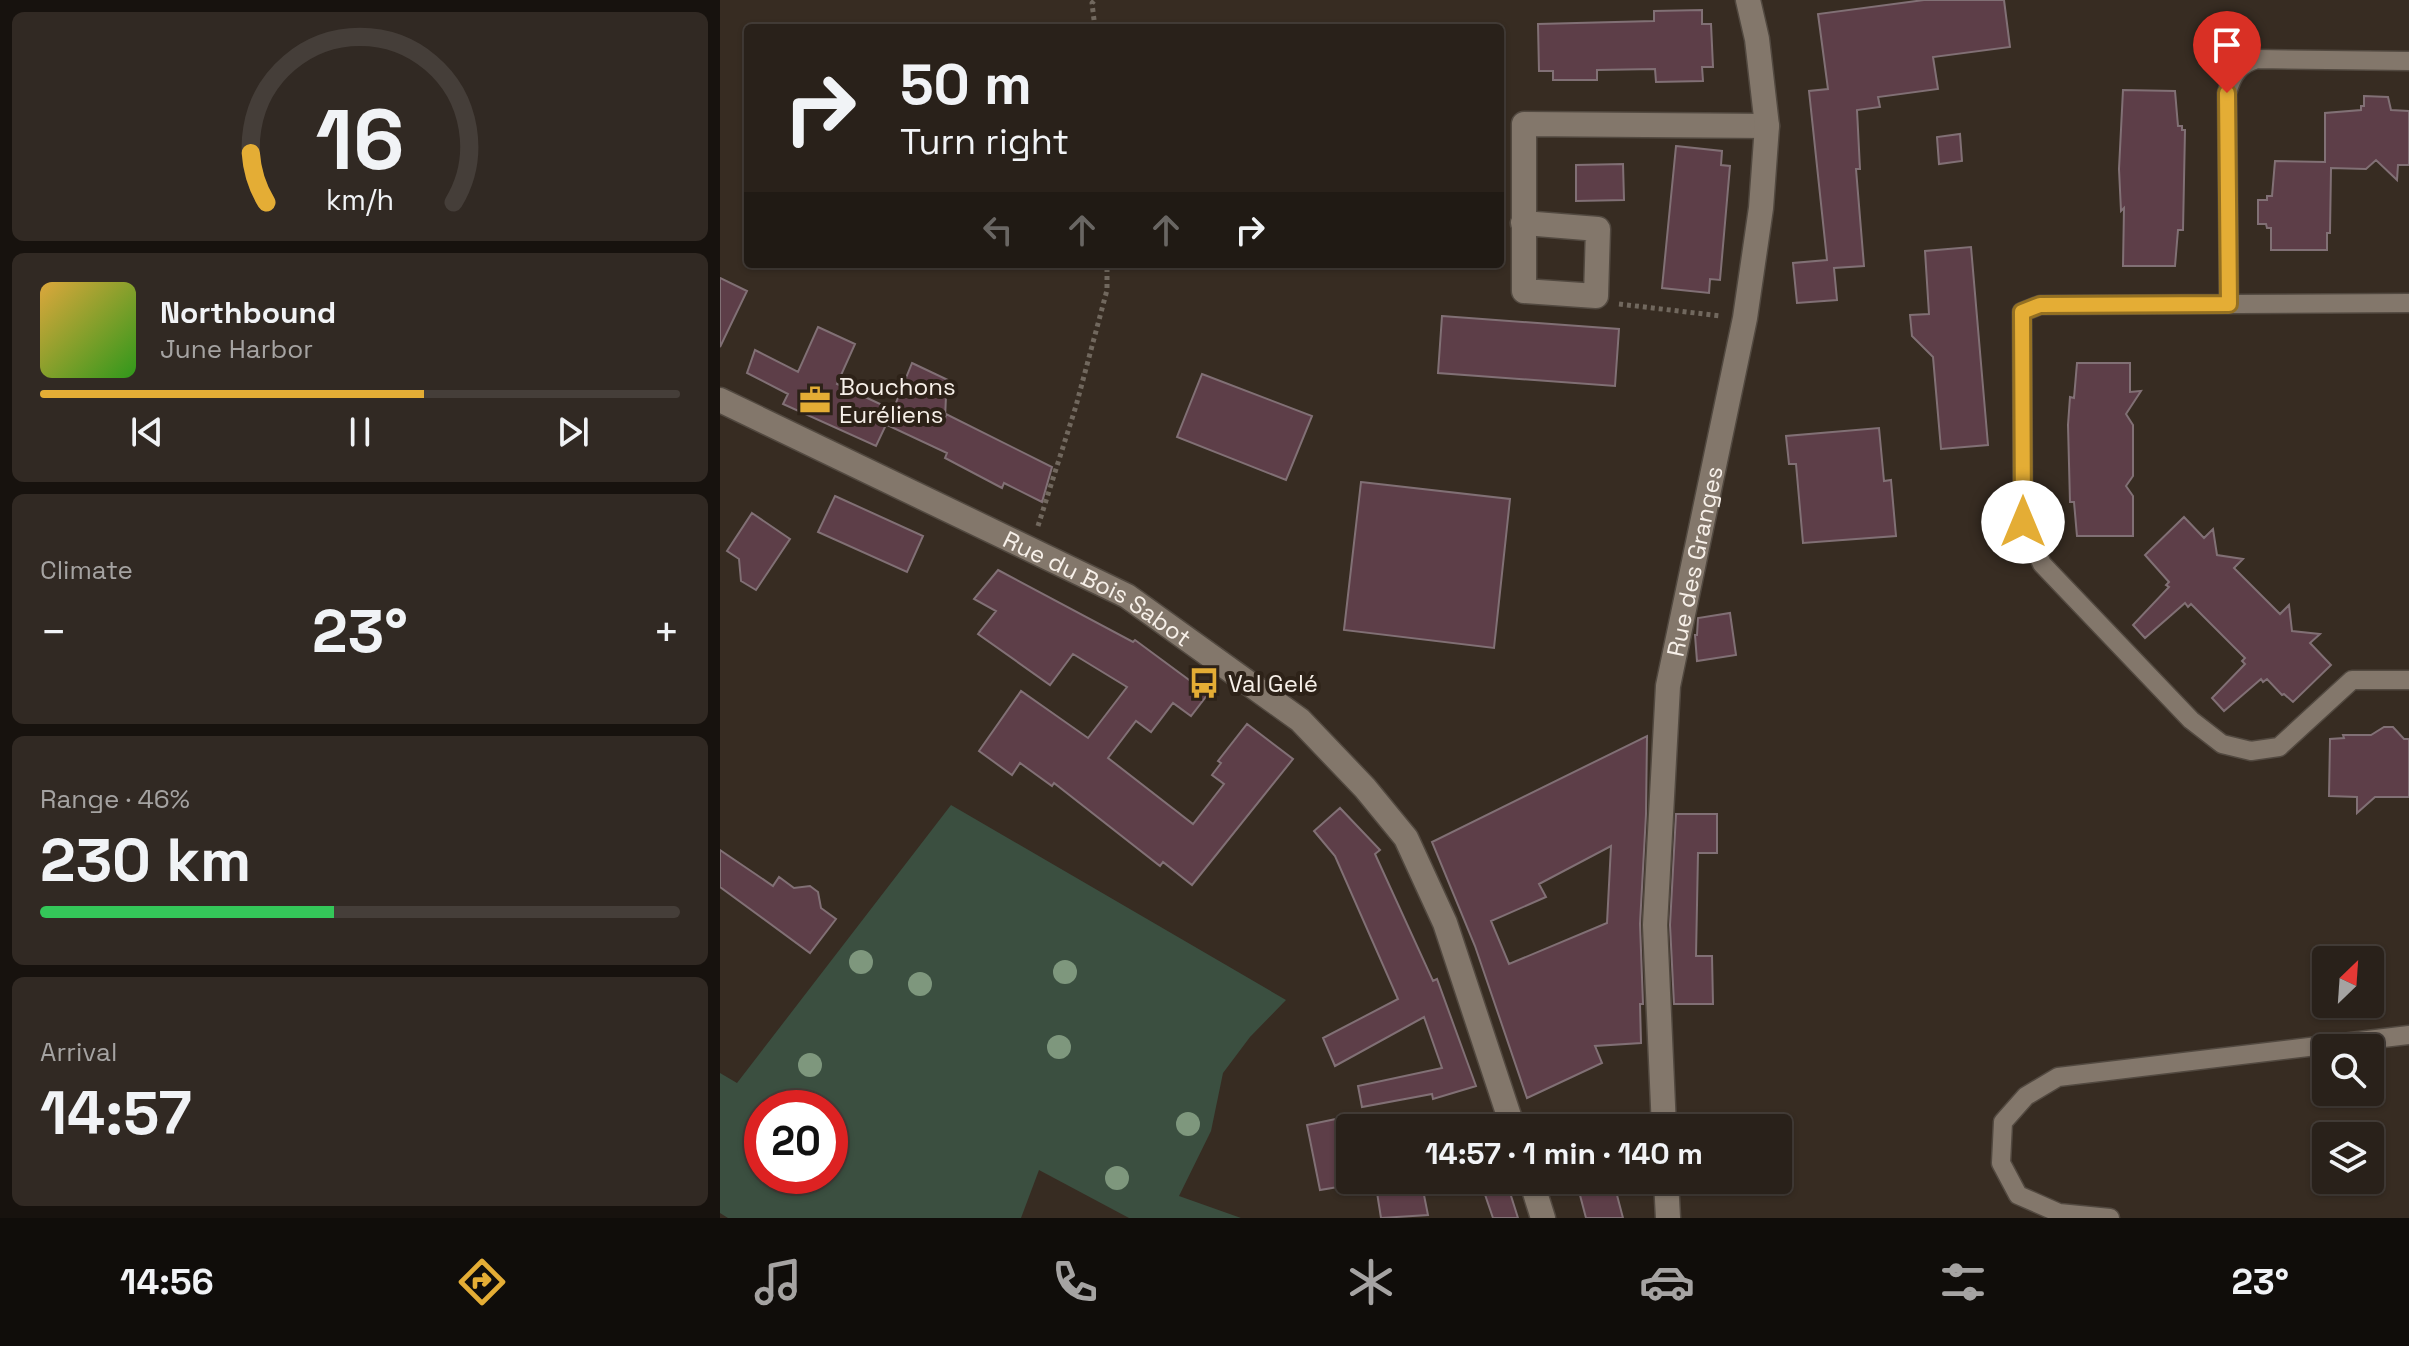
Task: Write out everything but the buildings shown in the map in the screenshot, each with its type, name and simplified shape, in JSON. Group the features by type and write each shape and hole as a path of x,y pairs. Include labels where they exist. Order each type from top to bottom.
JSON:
{"street":[{"name":"Rue des Granges","path":"1663,1114 1655,925 1668,686 1745,318 1761,208 1767,126 1757,39 1748,0"},
{"path":"1523,223 1598,229 1596,296 1524,291 1523,223 1524,124 1767,126"},
{"name":"Rue du Bois Sabot","path":"720,400 1127,596 1300,720 1365,788 1406,838 1445,923 1508,1114"},
{"path":"1535,1194 1543,1218"},
{"path":"1667,1194 1668,1218"}],"lane":[{"path":"2229,304 2227,93 2236,71 2246,62 2257,59 2409,61"},
{"path":"2409,303 2040,305 2022,312 2023,522 2042,564 2191,720 2222,744 2251,751 2279,747 2352,680 2409,680"},
{"path":"2110,1218 2059,1213 2018,1195 2001,1163 2003,1122 2026,1096 2058,1077 2409,1035"}],"path":[{"path":"1095,0 1092,3 1095,24"},
{"path":"1031,550 1076,406 1107,290 1107,268"},
{"path":"1596,296 1624,305 1745,318"}],"green space":[{"path":"951,805 1286,1000 1250,1037 1223,1073 1211,1131 1179,1196 1241,1218 1129,1218 1039,1170 1021,1218 728,1218 720,1213 720,1073 737,1083"}],"place":[{"name":"Bouchons Euréliens","path":"815,400"},
{"name":"Val Gelé","path":"1204,683"}],"route":[{"path":"2023,522 2022,312 2040,305 2229,304 2227,93"}]}
